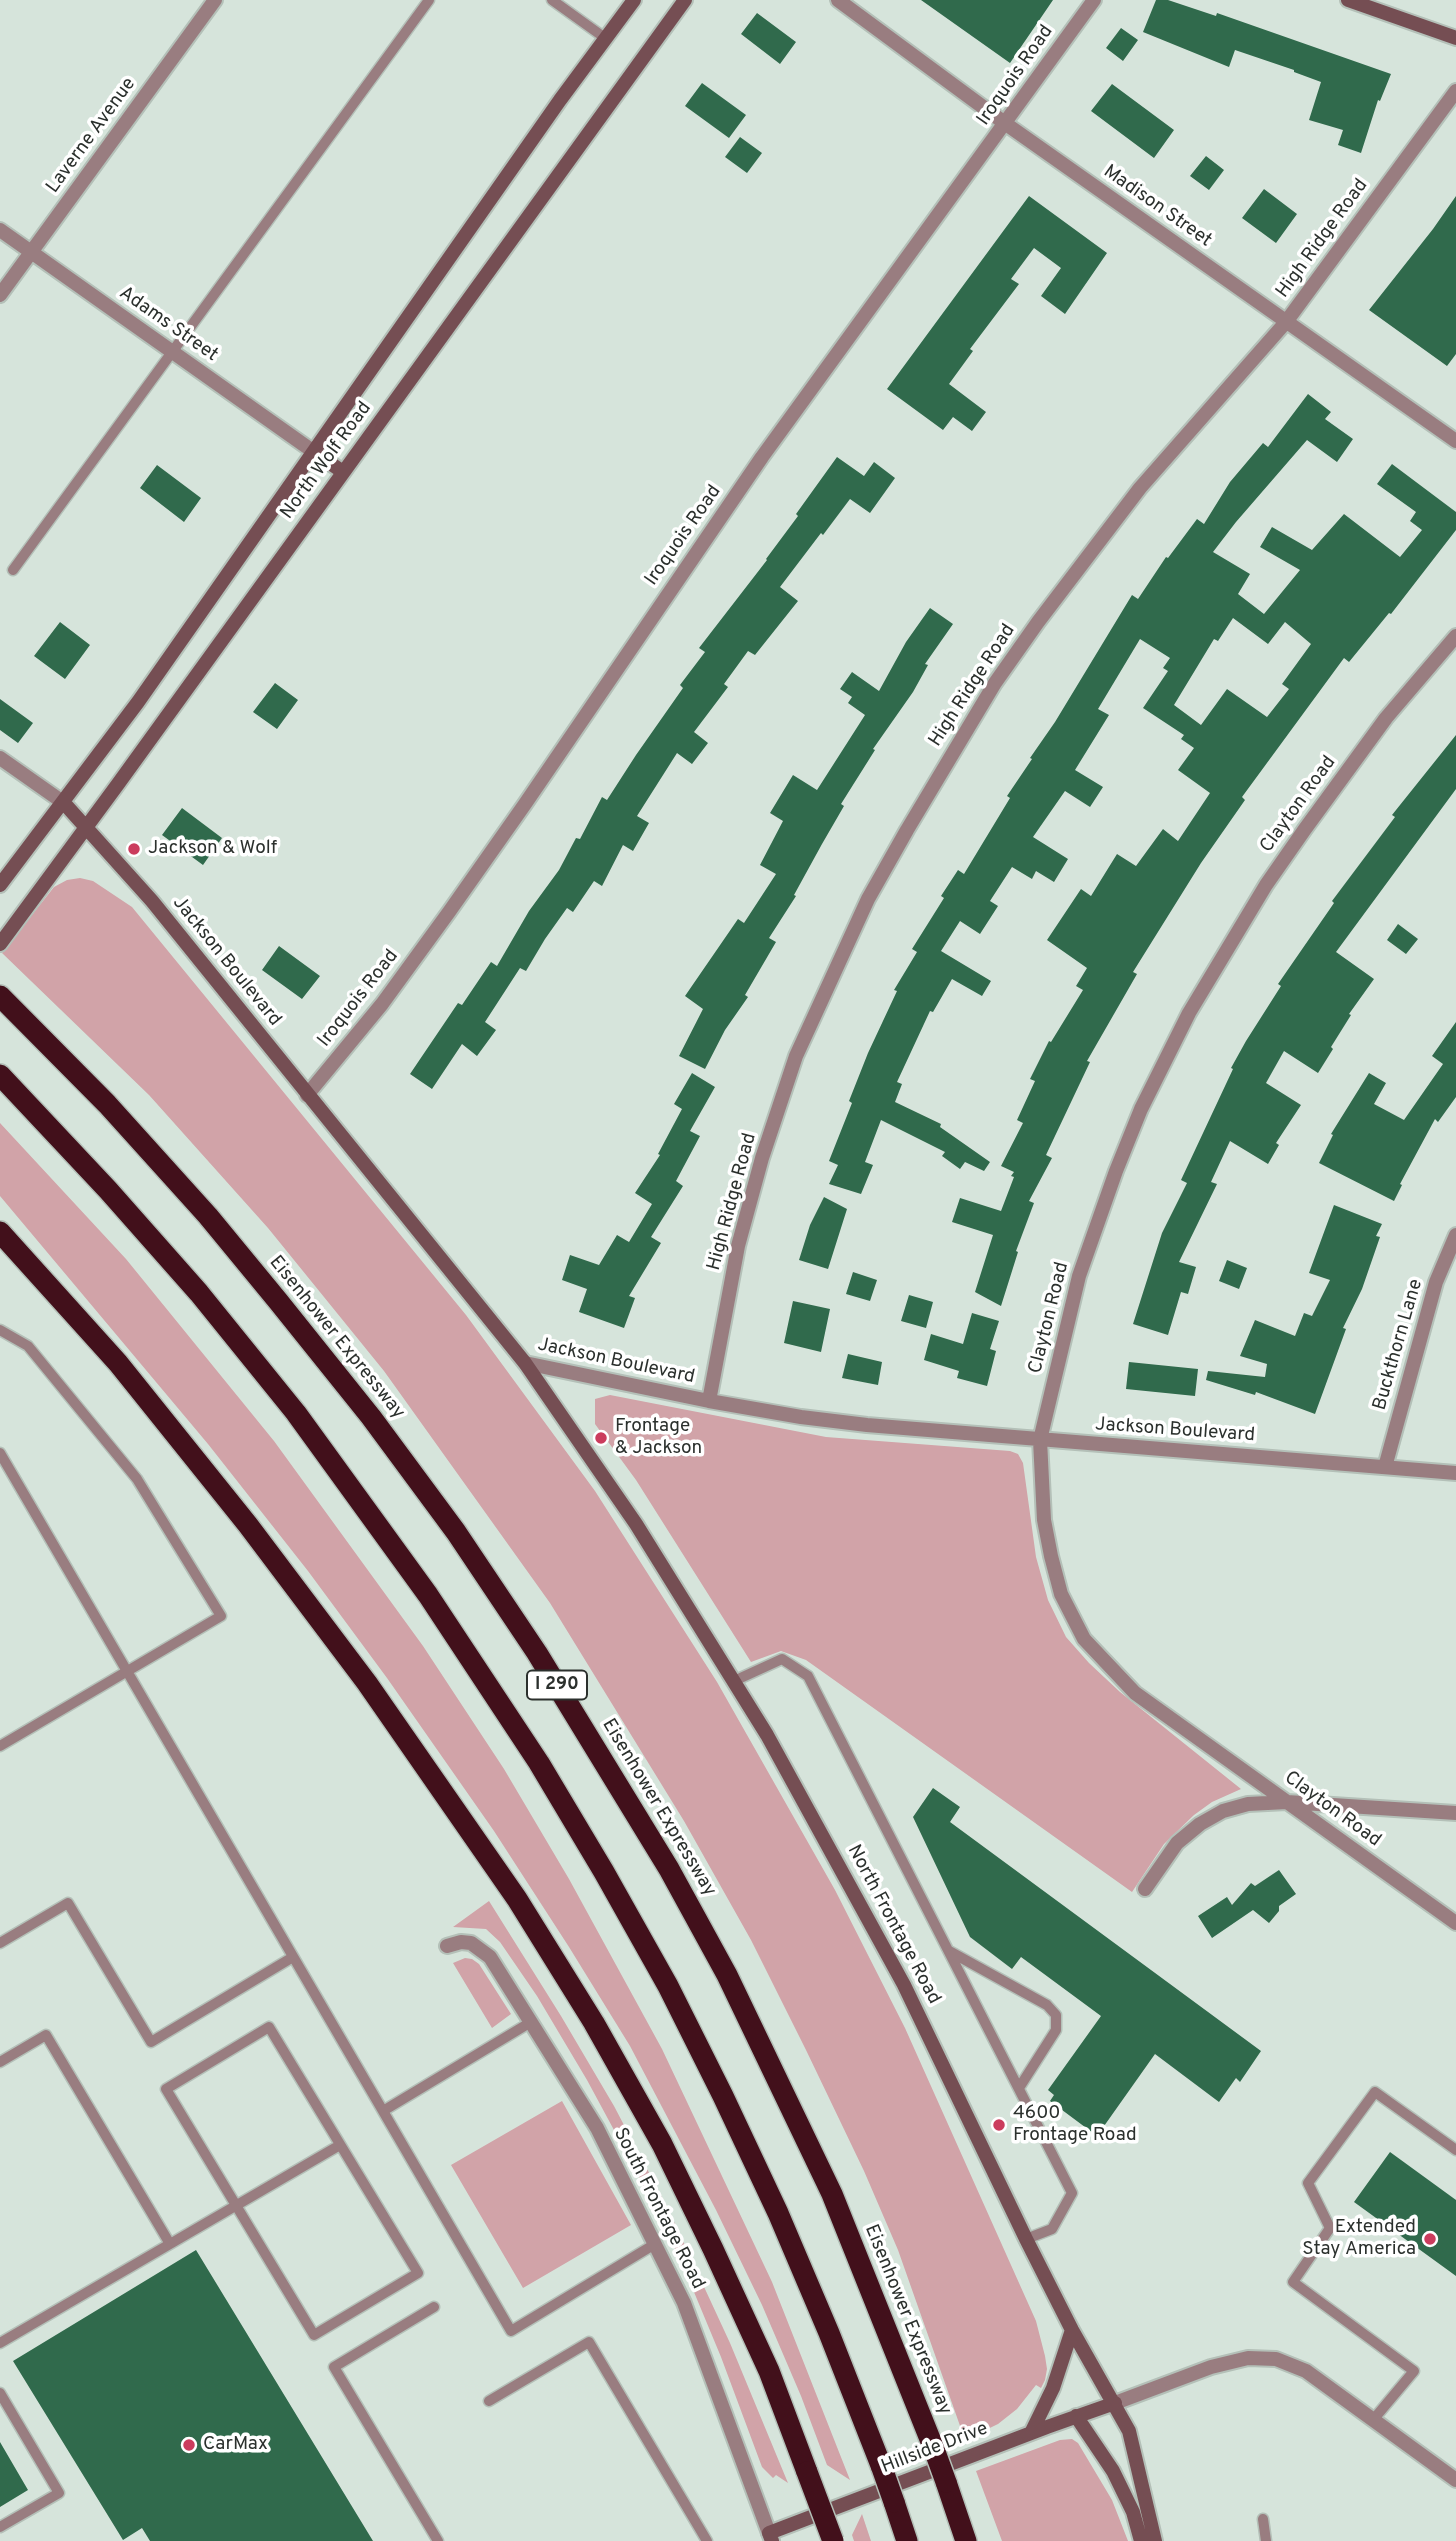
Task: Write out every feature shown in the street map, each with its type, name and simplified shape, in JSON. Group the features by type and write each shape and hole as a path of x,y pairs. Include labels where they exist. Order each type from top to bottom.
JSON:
{"highway":[{"name":"Eisenhower Expressway","path":"0,996 107,1104 181,1185 287,1312 371,1417 440,1511 537,1653 669,1869 727,1975 832,2194 946,2482 966,2541"},
{"name":"I 290","path":"0,1075 108,1190 199,1293 296,1413 428,1595 539,1763 668,1986 723,2096 783,2225 829,2333 882,2468 907,2541"},
{"path":"0,1232 118,1363 231,1504 368,1684 517,1899 594,2024 662,2144 769,2371 833,2541"}],"main road":[{"name":"North Wolf Road","path":"0,885 64,803 633,0"},
{"name":"North Wolf Road","path":"0,944 685,0"},
{"path":"1348,0 1456,38"},
{"path":"314,452 343,472"},
{"name":"Jackson Boulevard","path":"64,803 152,901 525,1363"},
{"name":"North Frontage Road","path":"525,1363 636,1524 767,1735 904,1985 1026,2239 1072,2330 1129,2431 1155,2541"},
{"path":"1031,2433 1053,2388 1072,2330"},
{"name":"Hillside Drive","path":"771,2537 1031,2433 1115,2403"},
{"path":"1076,2416 1113,2471 1133,2512 1141,2541"}],"street":[{"name":"Laverne Avenue","path":"0,295 215,0"},
{"name":"Madison Street","path":"838,0 1006,124 1456,441"},
{"name":"Iroquois Road","path":"307,1095 382,1004 456,902 762,457 1094,0"},
{"name":"High Ridge Road","path":"709,1401 738,1246 762,1158 796,1056 868,900 947,760 995,683 1038,622 1140,488 1286,322 1456,90"},
{"name":"Adams Street","path":"0,230 314,452"},
{"name":"Clayton Road","path":"1456,636 1386,718 1313,818 1266,885 1189,1013 1136,1121 1079,1276 1040,1440 1044,1520 1051,1556 1061,1594 1084,1639 1135,1693 1456,1923"},
{"name":"Jackson Boulevard","path":"0,758 64,803"},
{"name":"Buckthorn Lane","path":"1384,1467 1436,1282 1456,1235"},
{"name":"Jackson Boulevard","path":"525,1363 709,1401 867,1425 1456,1472"},
{"path":"1145,1889 1177,1843 1200,1824 1223,1811 1248,1804 1287,1802 1456,1813"},
{"name":"South Frontage Road","path":"447,1945 471,1943 490,1957 597,2129 684,2302 771,2537"},
{"path":"1115,2403 1211,2367 1248,2358 1276,2359 1306,2371 1456,2480"}],"lane":[{"path":"13,570 429,0"},
{"path":"552,0 605,38"},
{"path":"0,1329 28,1346 137,1479 221,1616 0,1745"},
{"path":"0,1453 511,2331 655,2244"},
{"path":"734,1681 782,1659 808,1676 1072,2193 1052,2229 1026,2239"},
{"path":"0,1943 68,1903 151,2042 293,1957"},
{"path":"948,1950 1047,2005 1056,2015 1056,2030 1018,2088"},
{"path":"383,2111 531,2021"},
{"path":"269,2026 340,2144 418,2273 314,2335 166,2089 269,2026"},
{"path":"0,2062 46,2035 170,2244"},
{"path":"1373,2420 1413,2371 1293,2283 1331,2228 1308,2183 1374,2092 1456,2150"},
{"path":"0,2343 340,2144"},
{"path":"434,2307 334,2367 438,2541"},
{"path":"489,2401 590,2343 707,2541"},
{"path":"0,2393 60,2493 0,2527"},
{"path":"1263,2519 1266,2541"}],"shaded area":[{"path":"80,878 93,881 132,907 466,1315 595,1491 717,1682 835,1890 905,2028 1036,2321 1047,2369 1045,2380 1041,2388 1036,2385 1017,2409 998,2424 965,2440 898,2250 864,2171 806,2050 751,1940 684,1821 550,1603 384,1371 268,1228 149,1095 2,953 54,887 67,880"},
{"path":"0,1123 126,1259 274,1441 423,1646 504,1769 569,1879 662,2049 772,2282 850,2480 827,2465 762,2305 716,2210 630,2046 569,1947 494,1831 308,1571 208,1444 0,1196"},
{"path":"610,1395 826,1437 1010,1451 1018,1454 1023,1463 1036,1557 1048,1600 1066,1637 1120,1692 1241,1789 1212,1802 1194,1815 1164,1844 1132,1892 806,1660 781,1651 751,1662 636,1480 595,1424 595,1399"},
{"path":"489,1901 614,2106 668,2209 730,2343 788,2483 776,2475 773,2478 762,2467 721,2357 679,2256 587,2080 537,1996 500,1942 486,1929 453,1927"},
{"path":"465,1958 479,1964 511,2014 492,2028 453,1963"},
{"path":"562,2101 631,2225 523,2288 451,2165"},
{"path":"1072,2439 1078,2443 1112,2500 1128,2541 1002,2541 976,2471 1060,2440"},
{"path":"862,2514 871,2541 854,2541 852,2535"}],"building":[{"path":"921,0 1053,0 1010,63"},
{"path":"1156,0 1168,0 1216,16 1217,13 1391,74 1380,101 1378,100 1361,153 1338,145 1343,130 1309,120 1321,82 1235,50 1229,67 1143,32"},
{"path":"757,13 796,42 780,64 741,34"},
{"path":"1121,28 1138,40 1123,61 1106,48"},
{"path":"702,83 746,115 729,138 685,106"},
{"path":"1112,84 1174,130 1154,158 1091,111"},
{"path":"740,137 762,153 747,173 725,157"},
{"path":"1206,156 1224,170 1209,190 1190,176"},
{"path":"1264,189 1297,214 1276,243 1242,218"},
{"path":"1029,196 1107,253 1065,314 1041,296 1061,268 1034,248 1011,279 1019,284 970,349 973,351 949,384 986,412 972,431 953,417 943,430 887,389"},
{"path":"1456,196 1456,354 1447,366 1369,310"},
{"path":"1308,394 1331,412 1325,419 1353,439 1337,462 1307,440 1213,552 1250,574 1238,594 1264,614 1300,570 1260,547 1272,527 1312,550 1344,514 1400,557 1422,530 1410,521 1416,512 1377,484 1392,464 1456,512 1456,530 1391,614 1389,613 1349,662 1344,658 1242,797 1245,800 1201,863 1133,972 1137,974 1087,1061 1090,1062 1046,1155 1052,1158 1029,1201 1034,1203 1016,1251 1018,1252 1001,1306 975,1292 993,1235 952,1222 960,1198 1001,1211 1014,1172 1001,1166 1023,1123 1017,1120 1035,1081 1030,1079 1049,1041 1051,1042 1083,990 1076,986 1087,968 1047,940 1081,889 1091,896 1117,854 1136,866 1163,829 1178,841 1210,793 1178,770 1194,748 1181,739 1184,735 1143,708 1168,671 1163,668 1170,658 1140,639 1098,709 1109,715 1075,770 1103,787 1090,807 1065,791 1033,837 1068,859 1054,882 1036,871 1032,879 1012,867 990,901 998,906 980,934 960,921 941,951 991,981 982,996 952,979 933,1012 930,1011 897,1082 902,1084 895,1102 941,1124 940,1127 990,1162 984,1171 965,1162 960,1169 942,1156 945,1152 881,1120 865,1162 873,1165 861,1194 829,1184 838,1165 829,1161 868,1053 897,991 894,990 917,952 912,949 944,898 941,896 958,870 964,874 1010,798 1007,796 1132,595 1138,599 1166,557 1168,558 1197,519 1204,524 1230,482 1263,443 1268,447","holes":["1233,618 1268,644 1285,622 1311,644 1282,684 1289,689 1267,717 1227,689 1201,725 1174,705 1214,639 1218,641"]},
{"path":"837,457 864,476 874,462 895,478 870,513 850,499 780,587 798,601 755,655 748,651 724,684 728,687 694,732 708,743 692,764 677,753 637,816 649,823 633,851 623,845 602,886 594,881 573,912 567,908 526,971 520,968 485,1022 496,1030 477,1056 462,1044 432,1089 410,1074 458,1003 462,1005 491,962 497,966 529,911 559,870 576,838 580,839 602,797 607,800 683,688 680,685 705,652 699,648 767,560"},
{"path":"157,465 201,498 184,522 140,488"},
{"path":"930,608 953,624 925,664 928,665 913,692 873,749 875,750 841,804 844,806 794,895 796,896 769,938 776,942 745,995 748,997 725,1030 705,1069 679,1056 703,1009 685,996 738,919 744,923 776,874 760,865 783,821 770,813 793,775 817,790 865,715 848,703 852,697 840,689 852,672 879,691 906,642"},
{"path":"60,622 90,645 65,679 34,656"},
{"path":"275,683 298,700 277,729 253,712"},
{"path":"0,699 33,723 18,743 0,730"},
{"path":"1456,735 1456,789 1336,952 1374,979 1349,1014 1351,1015 1318,1073 1284,1051 1266,1083 1301,1105 1276,1143 1279,1145 1268,1164 1230,1141 1211,1182 1217,1184 1179,1262 1196,1267 1188,1294 1181,1292 1168,1335 1133,1324 1162,1233 1187,1183 1181,1180 1233,1069 1231,1068 1281,986 1278,984 1334,903 1332,901 1395,817 1392,815"},
{"path":"182,808 222,838 203,865 162,835"},
{"path":"1398,924 1418,939 1406,954 1387,940"},
{"path":"279,946 320,976 302,999 262,970"},
{"path":"1456,1022 1456,1097 1438,1122 1435,1119 1400,1184 1402,1185 1394,1201 1319,1163 1333,1135 1331,1134 1369,1073 1386,1083 1374,1104 1404,1120 1443,1064 1432,1056"},
{"path":"692,1073 715,1087 690,1131 700,1136 676,1181 683,1186 651,1237 661,1243 629,1296 635,1298 624,1328 579,1312 587,1289 562,1280 570,1255 599,1265 617,1235 629,1242 652,1204 635,1193 660,1155 658,1154 682,1109 674,1104"},
{"path":"824,1197 847,1209 828,1269 799,1260 810,1225"},
{"path":"1334,1205 1382,1224 1376,1236 1380,1237 1362,1289 1343,1328 1346,1329 1315,1414 1256,1392 1255,1395 1206,1380 1208,1371 1265,1377 1267,1364 1240,1356 1255,1320 1295,1336 1304,1313 1312,1316 1330,1280 1309,1273"},
{"path":"1227,1260 1247,1268 1239,1289 1219,1281"},
{"path":"853,1272 877,1280 870,1301 846,1294"},
{"path":"909,1295 933,1302 926,1328 901,1321"},
{"path":"793,1301 830,1309 821,1352 784,1343"},
{"path":"972,1313 999,1321 990,1349 996,1351 987,1386 957,1378 959,1371 924,1360 931,1334 963,1344"},
{"path":"848,1354 882,1362 878,1385 842,1378"},
{"path":"1129,1362 1198,1369 1195,1396 1126,1389"},
{"path":"933,1788 960,1807 950,1822 1261,2051 1240,2082 1236,2078 1219,2102 1155,2054 1097,2136 1050,2101 1054,2095 1048,2090 1101,2016 1021,1957 1012,1969 970,1937 913,1817"},
{"path":"1279,1870 1296,1894 1279,1906 1279,1911 1269,1923 1253,1910 1212,1938 1198,1916 1227,1897 1232,1905 1251,1883 1255,1886"},
{"name":"Extended Stay America","path":"1390,2152 1456,2200 1456,2276 1354,2202"},
{"name":"CarMax","path":"196,2250 373,2541 150,2541 142,2528 123,2540 13,2361"},
{"path":"0,2442 28,2490 0,2507"}],"place":[{"name":"Jackson & Wolf","path":"134,849"},
{"name":"Frontage & Jackson","path":"601,1438"},
{"name":"4600 Frontage Road","path":"999,2125"},
{"name":"Extended Stay America","path":"1430,2239"},
{"name":"CarMax","path":"189,2445"}]}
